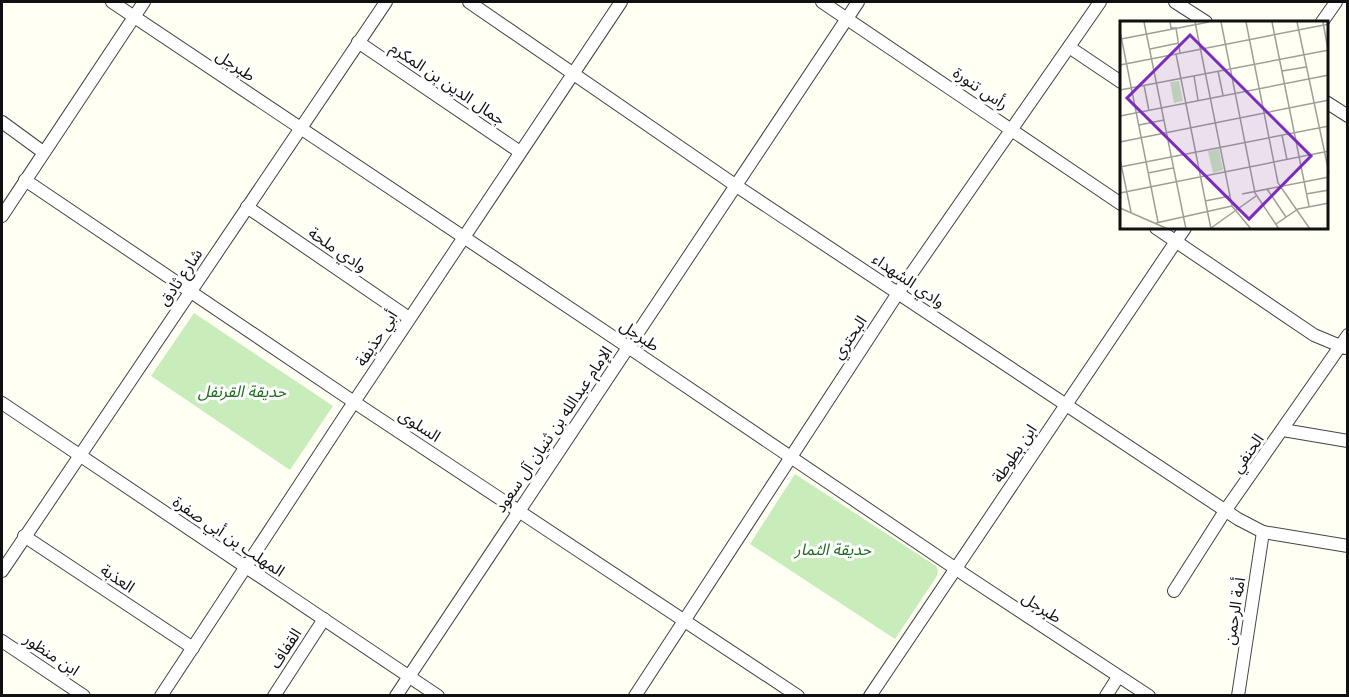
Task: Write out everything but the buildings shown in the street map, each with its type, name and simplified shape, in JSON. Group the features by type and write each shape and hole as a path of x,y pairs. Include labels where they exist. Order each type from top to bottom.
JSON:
{"street":[{"name":"طبرجل","path":"112,2 1149,696"},
{"path":"2,216 144,2"},
{"name":"شارع ثادق","path":"2,571 386,2"},
{"name":"وادي الشهداء","path":"469,2 573,71 735,185 1225,511 1263,532 1347,546"},
{"name":"أبي حذيفة","path":"161,696 409,318 621,2"},
{"name":"رأس تنورة","path":"822,2 1120,203"},
{"name":"الإمام عبدالله بن ثنيان آل سعود","path":"396,696 858,2"},
{"name":"البحتري","path":"634,696 898,293 1100,2"},
{"path":"1175,2 1204,21"},
{"path":"1323,21 1336,2"},
{"name":"جمال الدين بن المكرم","path":"358,42 520,152"},
{"path":"1069,47 1120,81"},
{"path":"1328,103 1347,116"},
{"path":"2,123 43,152"},
{"name":"السلوى","path":"25,180 354,402 798,696"},
{"name":"وادي ملحة","path":"247,207 409,318"},
{"path":"1159,230 1314,335 1343,347"},
{"name":"ابن بطوطة","path":"870,696 1184,230"},
{"name":"الحنفي","path":"1174,591 1225,511 1343,347 1347,335"},
{"name":"المهلب بن أبي صفرة","path":"2,403 438,696"},
{"path":"1283,430 1347,441"},
{"name":"أمة الرحمن","path":"1238,696 1263,532"},
{"name":"العذبة","path":"24,536 193,648"},
{"name":"القفاف","path":"274,696 324,619"},
{"name":"ابن منظور","path":"2,641 84,696"},
{"path":"1106,696 1118,677"}],"green space":[{"name":"حديقة القرنفل","path":"194,313 333,406 290,470 151,376"},
{"name":"حديقة الثمار","path":"795,474 936,566 937,576 895,639 750,544"}]}
